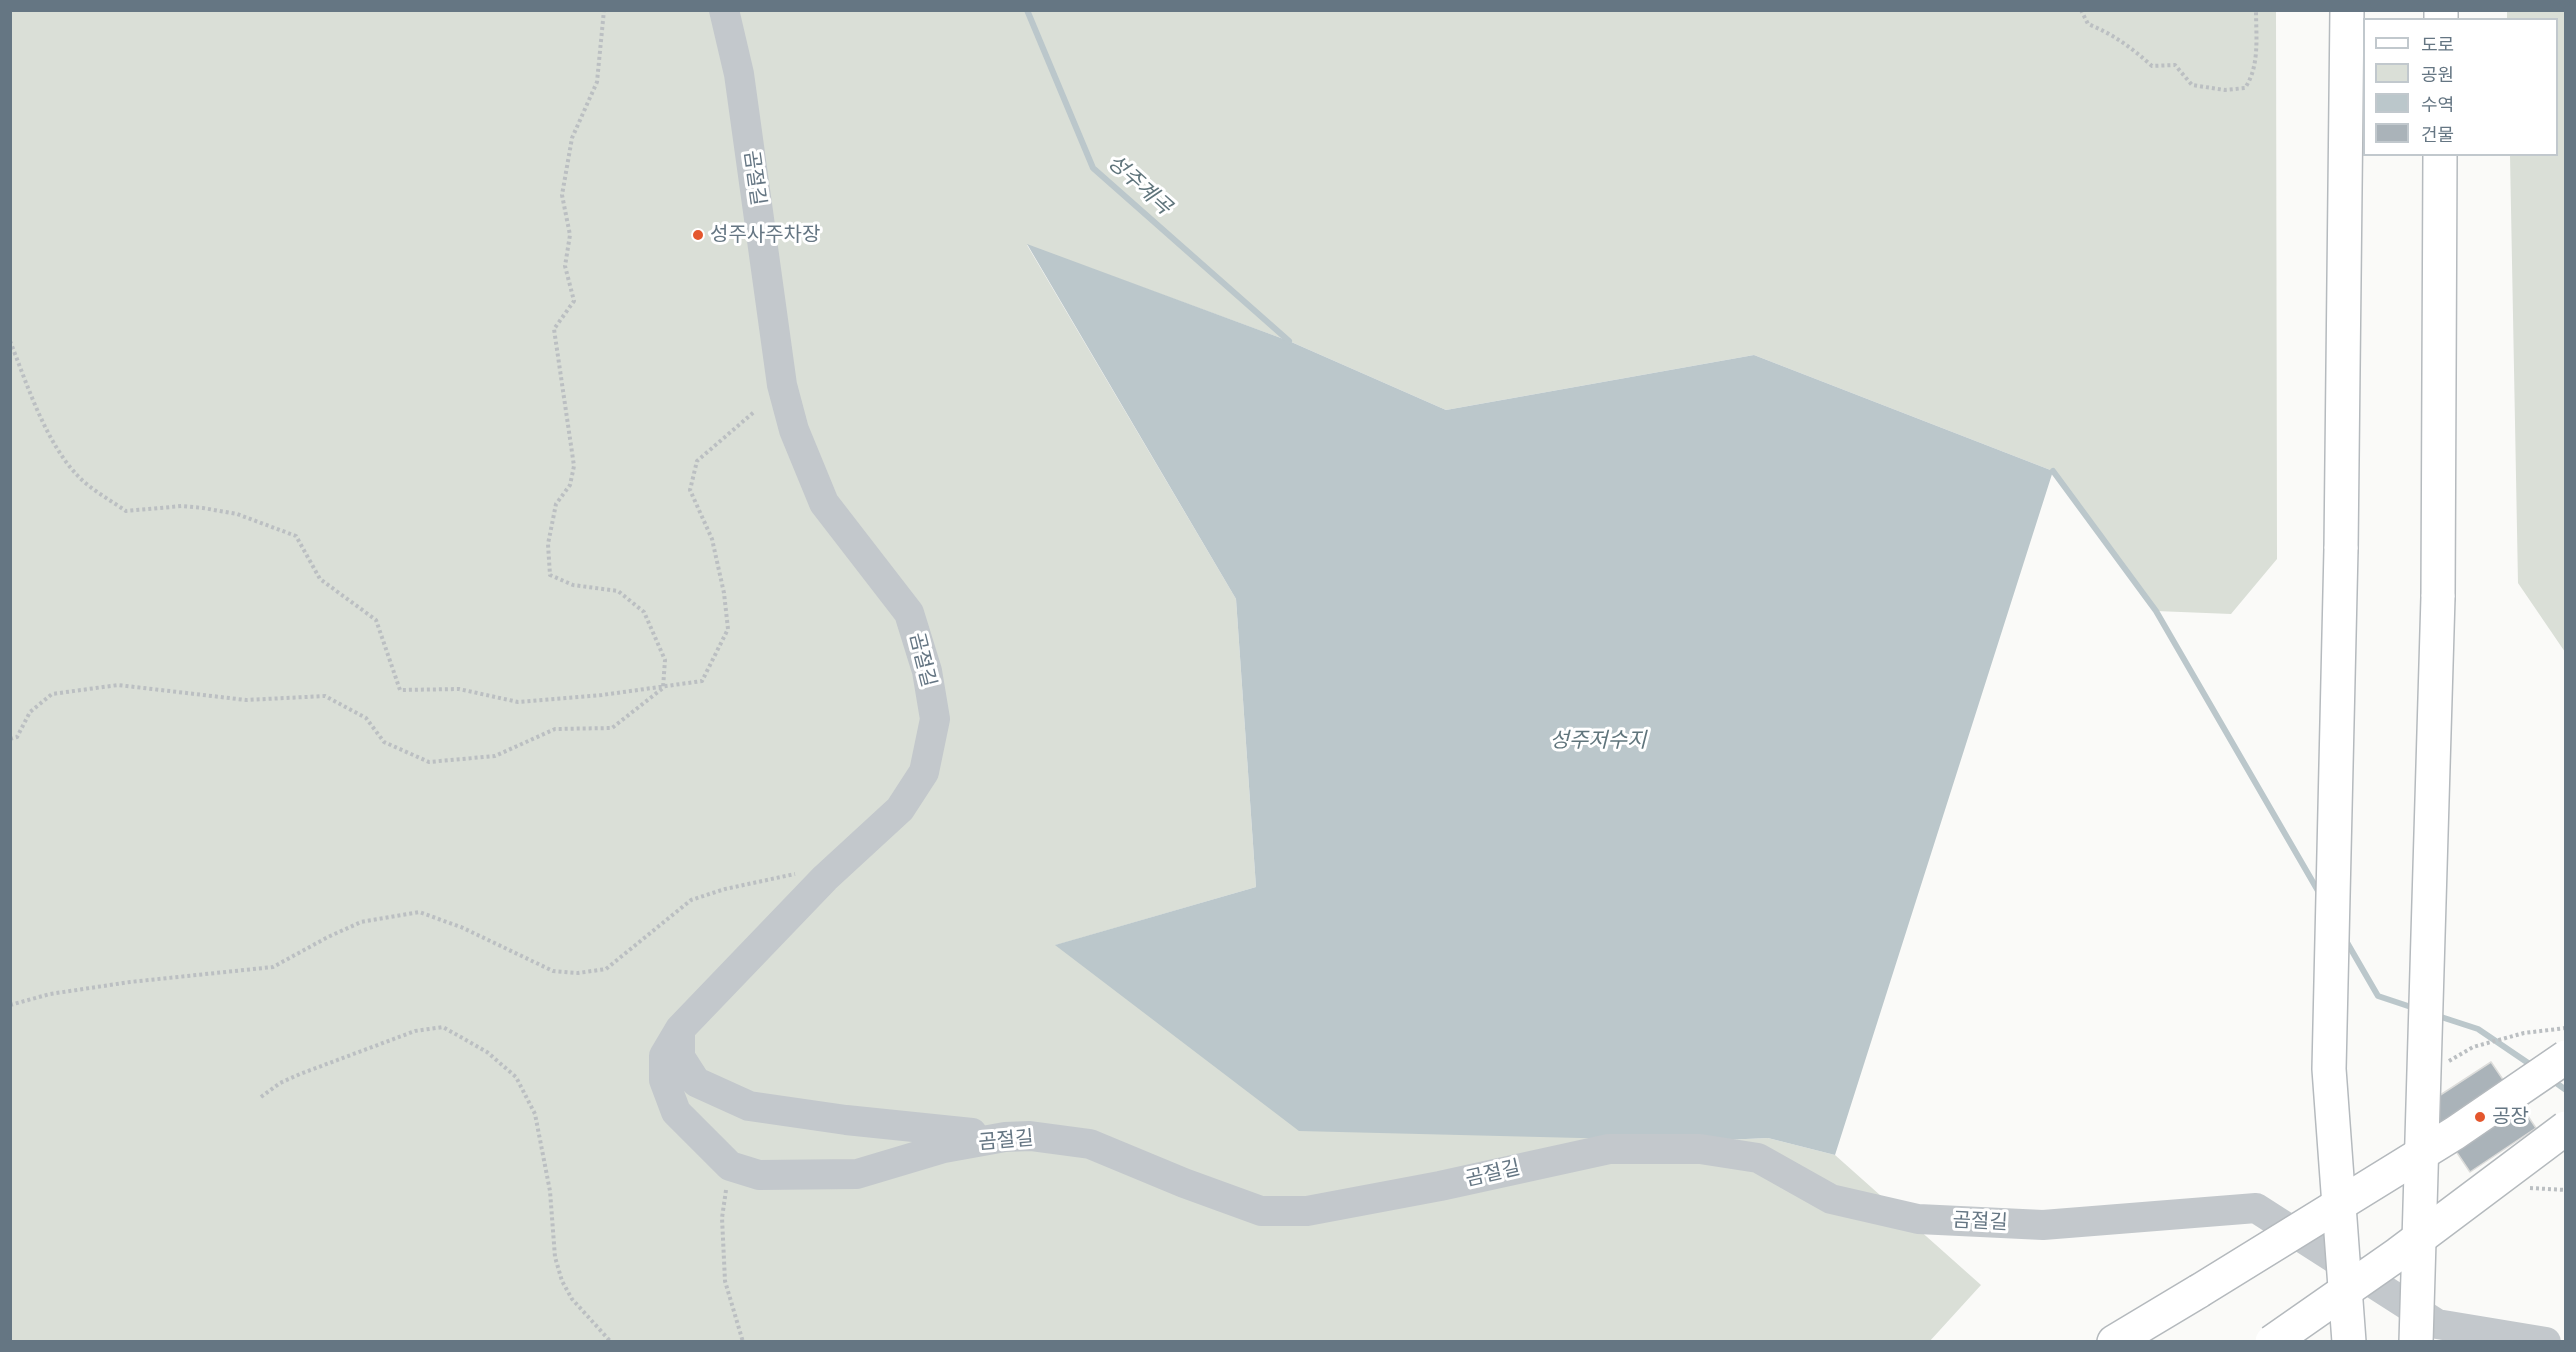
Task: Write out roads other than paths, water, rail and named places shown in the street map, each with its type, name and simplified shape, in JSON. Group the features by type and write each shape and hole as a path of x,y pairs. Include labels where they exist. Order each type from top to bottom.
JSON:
{"main road":[{"path":"2347,10 2341,549 2329,1069 2349,1341"},
{"path":"2416,1341 2438,597 2440,156"},
{"path":"2114,1341 2455,1133 2565,1057"},
{"path":"2272,1341 2398,1254 2565,1128"}],"street":[{"name":"곰절길","path":"724,10 740,74 782,385 795,430 824,503 909,613 927,670 935,719 924,772 900,809 837,866 680,1029 664,1056 664,1080 676,1112 730,1166 759,1175 857,1174 944,1148 1005,1137 1030,1136 1090,1144 1184,1183 1261,1211 1307,1211 1440,1186 1609,1149 1700,1149 1758,1158 1831,1199 1918,1219 2043,1225 2256,1208 2437,1324 2546,1341"},
{"path":"680,1029 680,1057 696,1082 749,1106 846,1120 1005,1137"}],"water":[{"name":"성주저수지","path":"1027,244 1289,341 1446,410 1754,355 2053,471 1835,1155 1768,1138 1701,1141 1299,1131 1055,945 1256,887 1236,599"}],"waterway":[{"name":"성주계곡","path":"1027,10 1093,168 1289,341"},
{"path":"2053,471 2156,611 2321,896"},
{"path":"2345,939 2378,996 2417,1009"},
{"path":"2435,1015 2478,1029 2534,1067"},
{"path":"2552,1080 2566,1090"}],"place":[{"name":"성주사주차장","path":"698,235"},
{"name":"공장","path":"2480,1117"}]}
